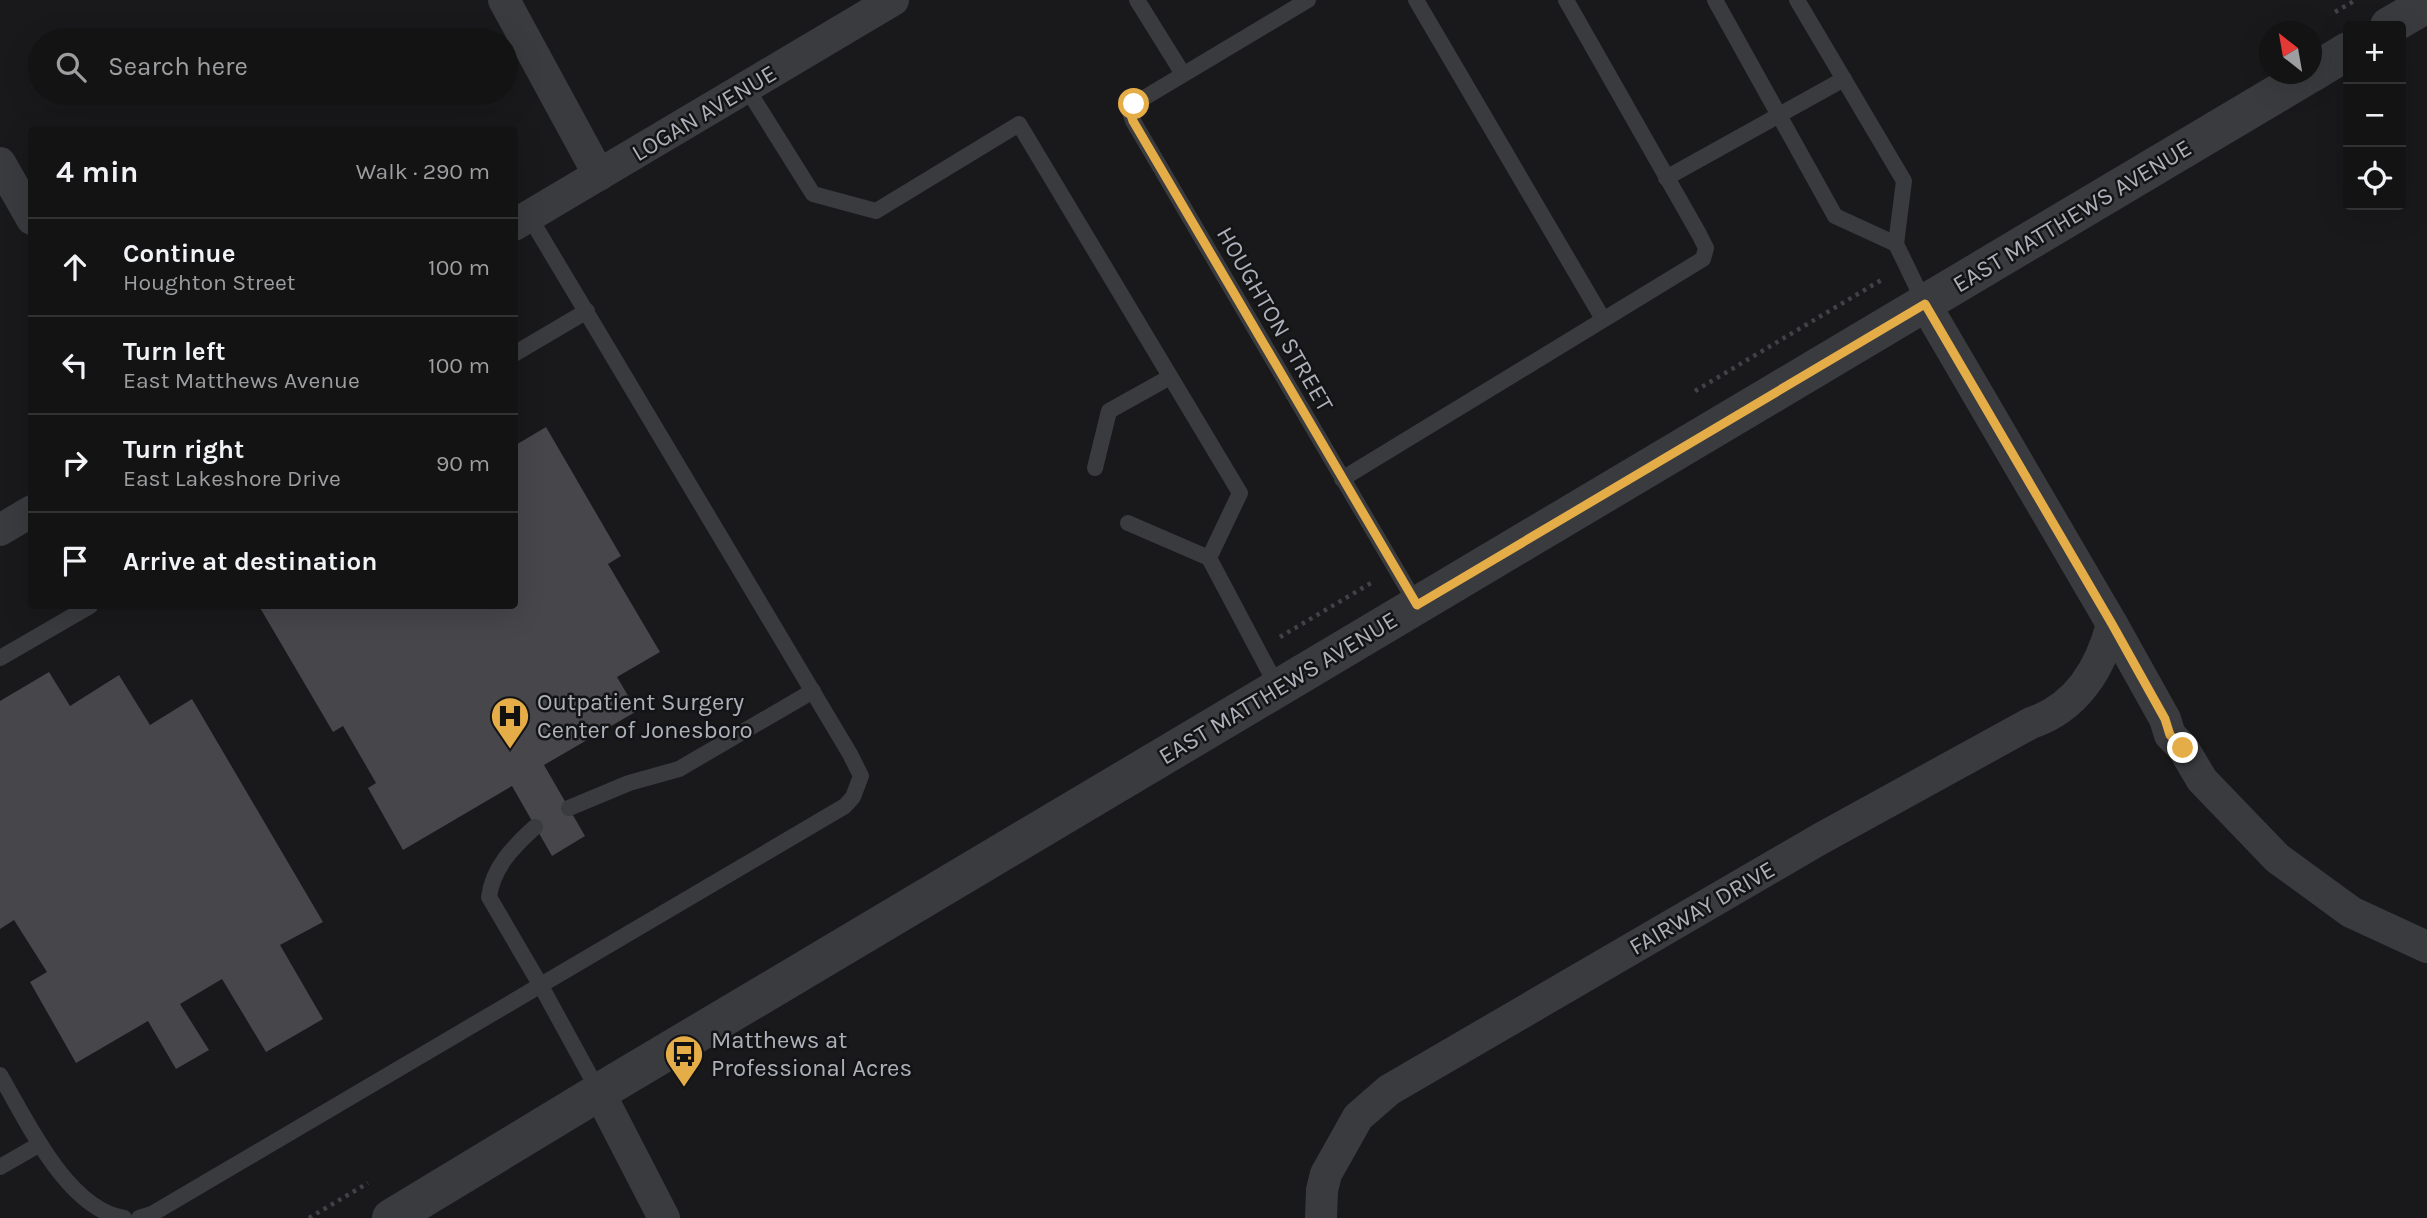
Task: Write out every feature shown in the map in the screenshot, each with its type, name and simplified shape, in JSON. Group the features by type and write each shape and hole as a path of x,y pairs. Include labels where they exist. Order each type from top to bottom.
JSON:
{"street":[{"path":"503,0 599,175"},
{"name":"LOGAN AVENUE","path":"522,221 893,0"},
{"path":"2398,21 2427,4"},
{"name":"EAST MATTHEWS AVENUE","path":"2322,66 2343,54"},
{"name":"EAST MATTHEWS AVENUE","path":"391,1218 2293,84"},
{"path":"0,163 28,212"},
{"path":"1925,304 2112,624 2165,719 2170,735 2183,748 2202,780 2277,858 2351,912 2427,947"},
{"path":"0,530 28,514"},
{"name":"FAIRWAY DRIVE","path":"1321,1218 1322,1190 1326,1174 1358,1117 1389,1090 1820,839 2031,723 2043,719 2077,696 2105,650 2112,624"},
{"path":"599,1092 664,1218"}],"lane":[{"path":"1137,0 1183,74 1308,0"},
{"path":"1416,0 1603,319"},
{"path":"1342,479 1703,258 1706,248 1566,0"},
{"path":"1715,0 1835,216 1896,244"},
{"path":"1797,0 1904,181 1896,244 1925,304"},
{"name":"HOUGHTON STREET","path":"1183,74 1134,104 1130,112 1133,121 1417,605"},
{"path":"1666,178 1844,79"},
{"path":"746,87 813,194 876,211 1018,124 1240,493 1209,558"},
{"path":"139,1218 152,1214 541,986 845,806 853,797 861,776 813,691 587,311 522,221"},
{"path":"518,352 587,311"},
{"path":"1095,468 1109,411 1170,377"},
{"path":"1128,523 1209,558 1278,688"},
{"path":"0,659 85,609"},
{"path":"569,808 629,783 679,769 813,691"},
{"path":"535,827 499,865 491,881 489,898 599,1092"},
{"path":"0,1075 40,1144 68,1181 102,1212 124,1218"},
{"path":"0,1167 40,1144"}],"building":[{"path":"546,427 621,556 608,564 660,652 617,677 637,711 544,765 585,836 552,856 512,786 403,850 368,788 376,783 343,726 333,732 261,609 518,609 518,444"},
{"path":"49,672 70,706 119,675 150,725 192,699 323,922 280,945 323,1019 266,1052 222,979 180,1004 209,1050 176,1069 148,1021 76,1063 30,982 47,972 14,920 0,929 0,701"}],"place":[{"name":"Outpatient Surgery Center of Jonesboro","path":"510,750"},
{"name":"Matthews at Professional Acres","path":"684,1088"}],"route":[{"path":"1134,104 1130,112 1133,121 1417,605 1925,304 2112,624 2165,719 2170,735 2183,748"}]}
